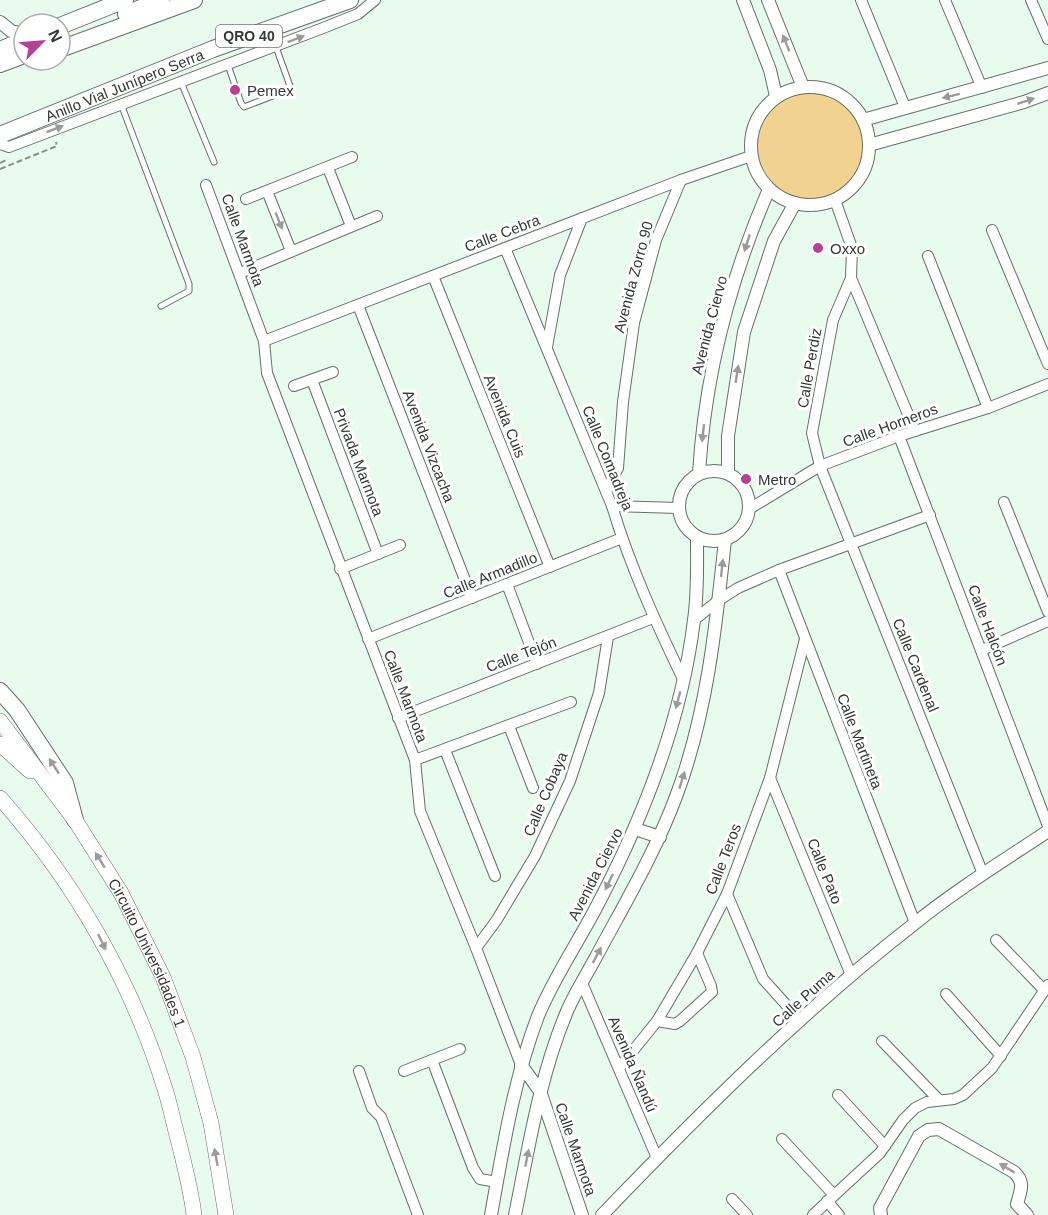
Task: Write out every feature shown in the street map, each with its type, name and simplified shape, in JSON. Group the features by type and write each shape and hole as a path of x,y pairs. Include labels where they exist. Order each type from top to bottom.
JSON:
{"highway":[{"path":"72,21 125,0"},
{"path":"72,36 161,0"},
{"path":"72,45 194,0"},
{"path":"303,16 315,5 325,0"},
{"name":"Anillo Vial Junípero Serra","path":"0,135 192,57 350,0"},
{"path":"0,691 17,710 65,783 75,820"}],"main road":[{"name":"Circuito Universidades 1","path":"0,721 75,820 121,893 163,977 192,1057 210,1123 226,1215"},
{"path":"0,744 52,792"},
{"path":"0,788 23,824 65,880 95,928 142,1024 164,1086 191,1194 194,1215"},
{"path":"0,798 23,824"}],"street":[{"path":"0,144 9,147 228,65 358,14 375,0"},
{"path":"743,0 770,70 776,96"},
{"path":"768,0 803,87"},
{"path":"861,0 905,107"},
{"path":"945,0 982,88"},
{"path":"1031,0 1048,39"},
{"path":"0,22 12,31"},
{"path":"863,120 1048,68"},
{"path":"803,87 820,87 836,92 849,101 863,120 869,145 867,162 860,177 849,190 835,200 815,205 795,203 781,198 758,174 751,156 751,139 755,123 764,108 776,96 787,90 803,87"},
{"path":"869,145 1024,102 1048,93"},
{"path":"246,199 328,168 352,156"},
{"name":"Calle Cebra","path":"264,341 681,180 751,156"},
{"path":"328,168 351,226"},
{"name":"Avenida Zorro 90","path":"606,491 618,468 623,402 634,323 656,240 681,180"},
{"name":"Calle Marmota","path":"206,185 264,341 267,373 340,569 415,760 420,811 521,1065 540,1091 582,1215"},
{"name":"Avenida Ciervo","path":"699,473 708,387 723,324 748,237 770,189"},
{"path":"267,191 291,251"},
{"path":"835,200 852,248 851,278 915,431"},
{"path":"728,473 728,436 744,332 774,241 795,203"},
{"path":"240,273 377,216"},
{"path":"547,347 560,275 582,218"},
{"path":"992,230 1048,364"},
{"name":"Calle Comadreja","path":"506,248 612,506 653,618 683,679"},
{"path":"928,256 988,408"},
{"name":"Avenida Cuis","path":"433,276 550,567"},
{"name":"Calle Perdiz","path":"820,466 812,433 832,320 851,278"},
{"name":"Avenida Vizcacha","path":"358,304 472,598"},
{"path":"723,324 744,332"},
{"path":"294,386 333,372"},
{"name":"Privada Marmota","path":"312,380 378,554"},
{"name":"Calle Horneros","path":"749,510 820,466 899,436 1047,388"},
{"name":"Calle Halcón","path":"899,436 1048,829"},
{"name":"Calle Cardenal","path":"820,466 983,874"},
{"path":"714,470 728,473 738,480 745,490 749,510 744,525 736,534 725,540 711,542 698,538 684,525 678,508 680,494 688,481 699,473 714,470"},
{"path":"1004,502 1048,612"},
{"path":"612,506 678,508"},
{"path":"694,620 738,588 852,542 930,515"},
{"name":"Calle Armadillo","path":"369,639 622,538"},
{"name":"Avenida Ciervo","path":"491,1215 521,1065 539,1014 635,829 669,732 683,679 694,620 698,538"},
{"path":"515,1215 540,1091 568,1008 660,837 677,794 695,736 707,683 725,540"},
{"path":"340,569 400,545"},
{"name":"Calle Martineta","path":"779,570 915,923"},
{"path":"507,584 537,664"},
{"name":"Calle Tejón","path":"398,718 653,618"},
{"path":"982,650 1048,621"},
{"name":"Calle Cobaya","path":"476,948 496,921 535,856 570,781 599,693 608,637"},
{"name":"Calle Teros","path":"619,1068 657,1021 727,894 770,778 804,639"},
{"path":"415,760 571,702"},
{"path":"508,726 533,788"},
{"path":"445,750 495,876"},
{"name":"Calle Pato","path":"770,778 851,975"},
{"path":"635,829 660,837"},
{"name":"Calle Puma","path":"602,1215 799,1019 915,923 1048,829"},
{"path":"727,894 763,979 799,1019"},
{"path":"813,1215 885,1146 903,1120 915,1108 927,1102 954,1099 963,1095 992,1068 1001,1056 1046,988 996,939"},
{"path":"657,1021 675,1024 712,992 697,952"},
{"name":"Avenida Ñandú","path":"582,983 657,1158"},
{"path":"946,994 1001,1056"},
{"path":"882,1041 938,1100"},
{"path":"404,1071 460,1049"},
{"path":"432,1060 473,1168 480,1179 497,1182"},
{"path":"359,1071 372,1108 381,1117 418,1215"},
{"path":"838,1095 885,1146"},
{"path":"881,1215 880,1208 919,1136 928,1130 939,1129 1014,1172 1020,1178 1023,1185 1011,1215"},
{"path":"782,1139 830,1198 839,1215"},
{"path":"732,1199 747,1215"},
{"path":"1017,1203 1026,1215"}],"lane":[{"path":"228,65 241,103 244,107 254,105 288,90 290,86 276,46"},
{"path":"181,82 214,162"},
{"path":"120,104 189,284 189,291 161,306"}],"path":[{"path":"0,168 57,146"}],"shaded area":[{"path":"810,88 832,93 851,105 863,124 868,146 863,168 851,187 832,199 810,204 788,199 769,187 757,168 752,146 757,124 769,105 788,93"}],"place":[{"name":"Pemex","path":"235,90"},
{"name":"Oxxo","path":"818,248"},
{"name":"Metro","path":"746,479"}]}
